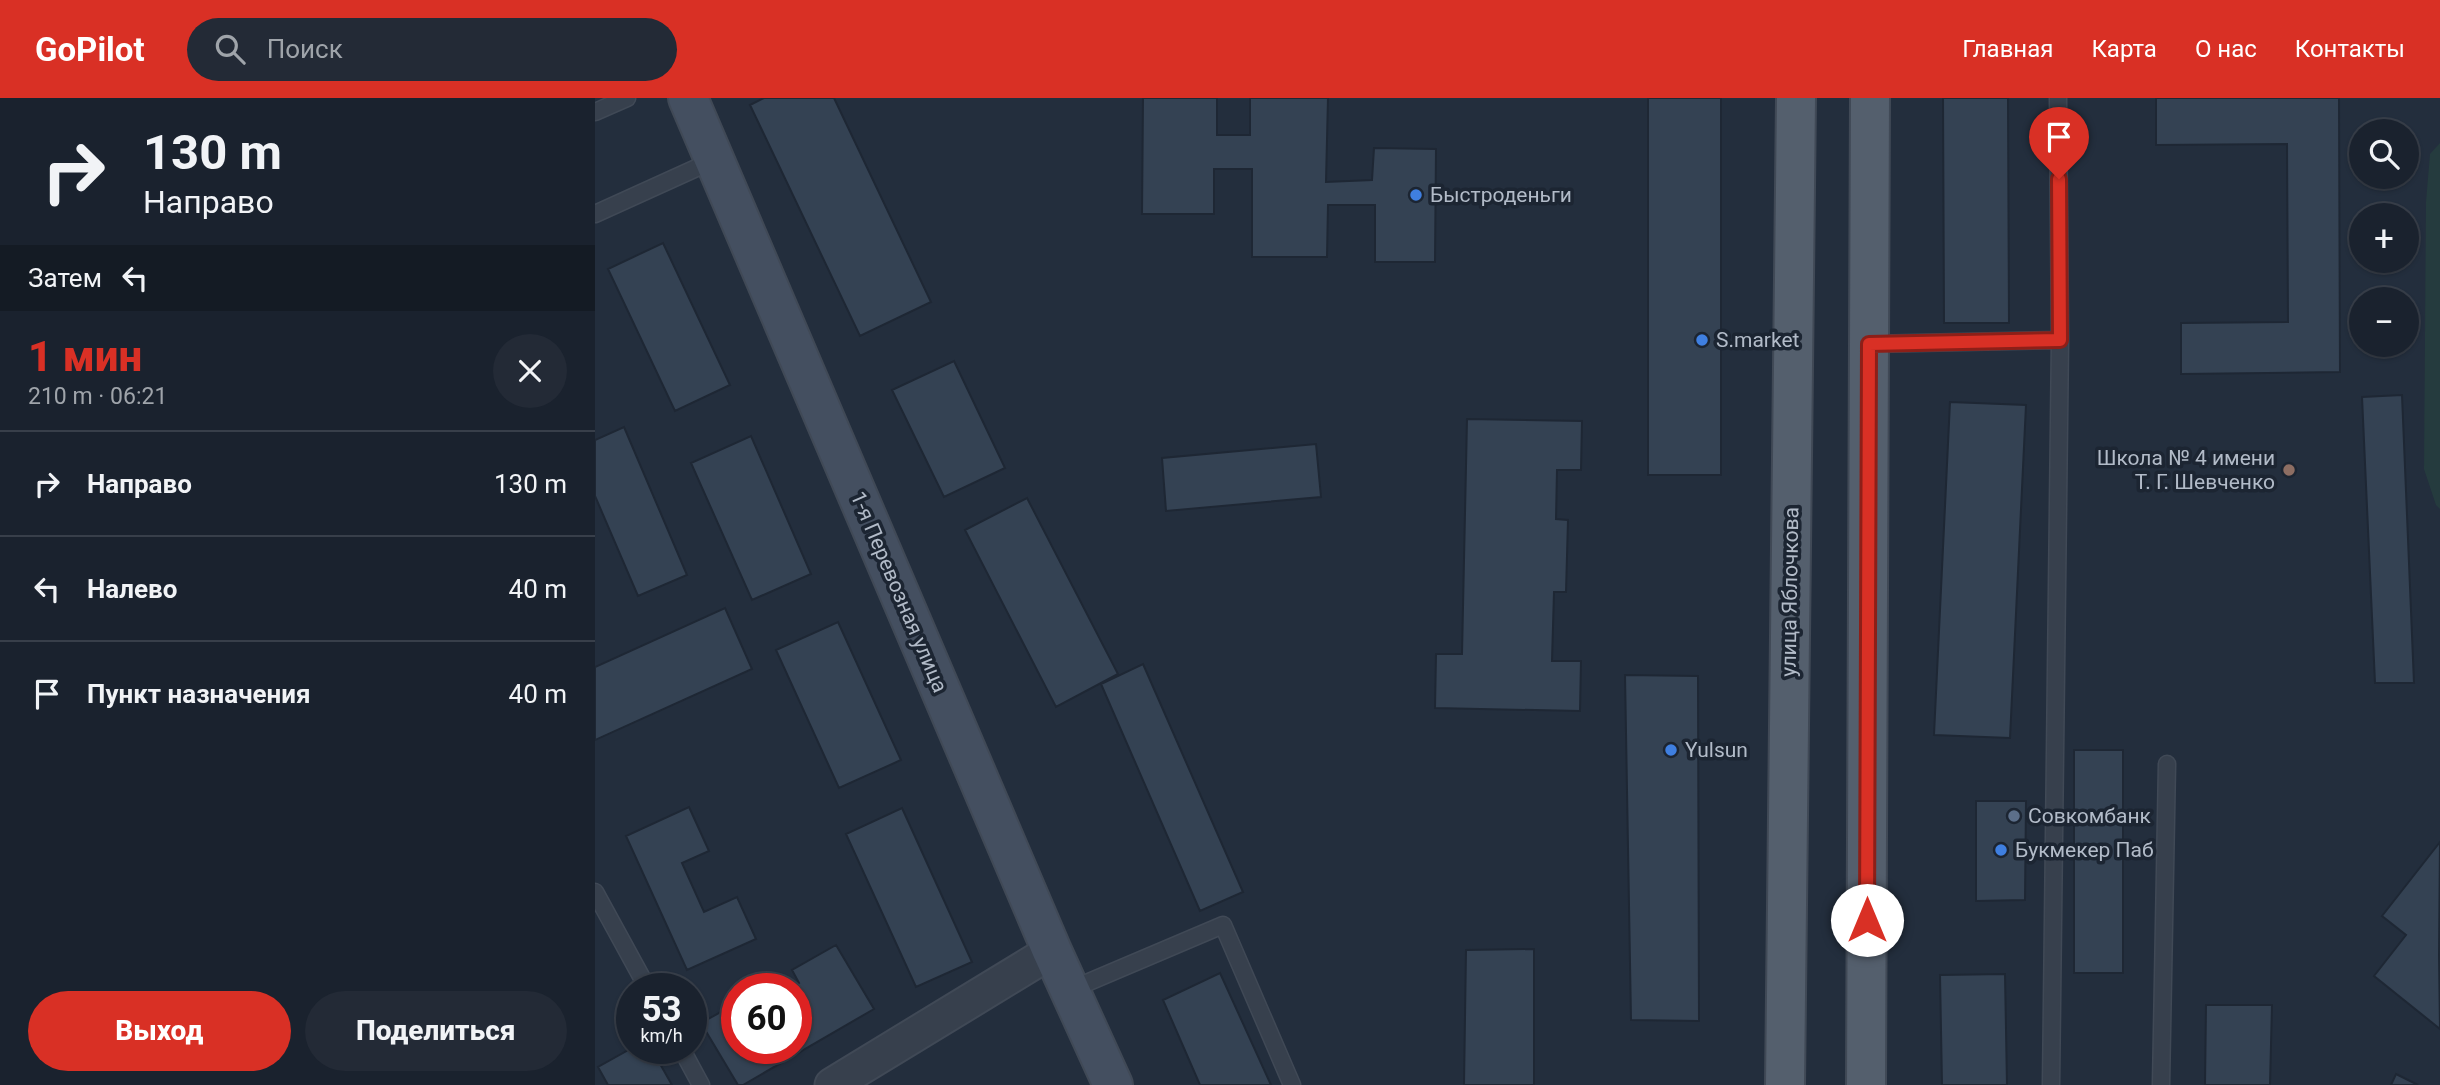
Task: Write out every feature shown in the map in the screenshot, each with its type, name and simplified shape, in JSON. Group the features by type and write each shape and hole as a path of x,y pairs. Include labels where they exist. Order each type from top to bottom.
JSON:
{"main road":[{"name":"1-я Перевозная улица","path":"688,98 1052,951 1113,1085"},
{"name":"улица Яблочкова","path":"1784,1085 1796,98"},
{"path":"1866,1085 1870,98"}],"street":[{"path":"832,1085 1052,951"}],"lane":[{"path":"595,113 628,98"},
{"path":"2051,1085 2060,340 2058,98"},
{"path":"595,215 714,160"},
{"path":"1869,344 2060,340"},
{"path":"2161,1085 2167,764"},
{"path":"595,892 639,973"},
{"path":"1070,990 1223,925 1291,1085"},
{"path":"690,1064 701,1085"}],"green space":[{"path":"2440,143 2440,509 2436,505 2424,469 2426,202 2430,154"}],"building":[{"path":"764,98 834,98 931,302 860,336 750,105"},
{"path":"1143,98 1217,98 1217,135 1250,135 1250,98 1328,98 1326,182 1372,180 1374,148 1436,149 1435,262 1375,262 1375,205 1328,205 1327,257 1252,257 1252,169 1214,169 1214,214 1142,214"},
{"path":"1648,98 1721,98 1721,475 1648,475"},
{"path":"1943,98 2008,98 2009,323 1944,323"},
{"path":"2156,98 2339,98 2340,372 2181,374 2181,323 2288,322 2287,144 2156,145"},
{"path":"663,243 730,385 675,411 608,269"},
{"path":"954,361 1005,468 944,497 892,390"},
{"path":"2402,395 2414,683 2375,683 2362,397"},
{"path":"1950,402 2026,405 2010,738 1934,735"},
{"path":"1467,419 1582,421 1581,470 1557,470 1556,519 1568,520 1566,592 1554,592 1552,661 1581,661 1580,711 1435,708 1436,654 1462,654"},
{"path":"624,427 687,575 638,596 595,496 595,440"},
{"path":"751,436 811,574 752,600 691,463"},
{"path":"1316,444 1321,497 1166,511 1162,458"},
{"path":"1027,498 1118,674 1056,707 965,530"},
{"path":"725,608 752,669 595,740 595,667"},
{"path":"838,622 901,760 839,788 776,650"},
{"path":"1143,664 1243,892 1200,911 1101,684"},
{"path":"1625,675 1698,676 1699,1021 1631,1020"},
{"path":"2074,750 2123,750 2123,973 2074,973"},
{"name":"Букмекер Паб","path":"1976,801 2026,801 2025,900 1976,901"},
{"path":"689,807 709,851 682,863 704,912 737,897 756,939 687,970 626,836"},
{"path":"902,808 972,962 916,987 846,834"},
{"path":"2440,842 2440,1029 2374,976 2406,935 2382,916"},
{"path":"836,945 874,1009 812,1045 812,973 794,973 792,970"},
{"path":"1534,949 1534,1085 1464,1085 1466,950"},
{"path":"1220,973 1271,1085 1200,1085 1163,1000"},
{"path":"2005,974 2007,1085 1942,1085 1940,975"},
{"path":"2206,1005 2272,1005 2270,1085 2205,1085"},
{"path":"721,1012 721,1057 707,1033 707,1020"},
{"path":"616,1057 616,1064 660,1064 672,1085 608,1085 598,1067"},
{"path":"725,1064 779,1064 743,1085 738,1085"},
{"path":"2396,1074 2418,1085 2391,1085"}],"place":[{"name":"Быстроденьги","path":"1416,195"},
{"name":"S.market","path":"1702,340"},
{"name":"Школа № 4 имени Т. Г. Шевченко","path":"2289,470"},
{"name":"Yulsun","path":"1671,750"},
{"name":"Совкомбанк","path":"2014,816"},
{"name":"Букмекер Паб","path":"2001,850"}],"route":[{"path":"1867,920 1869,344 2060,340 2059,179"}]}
